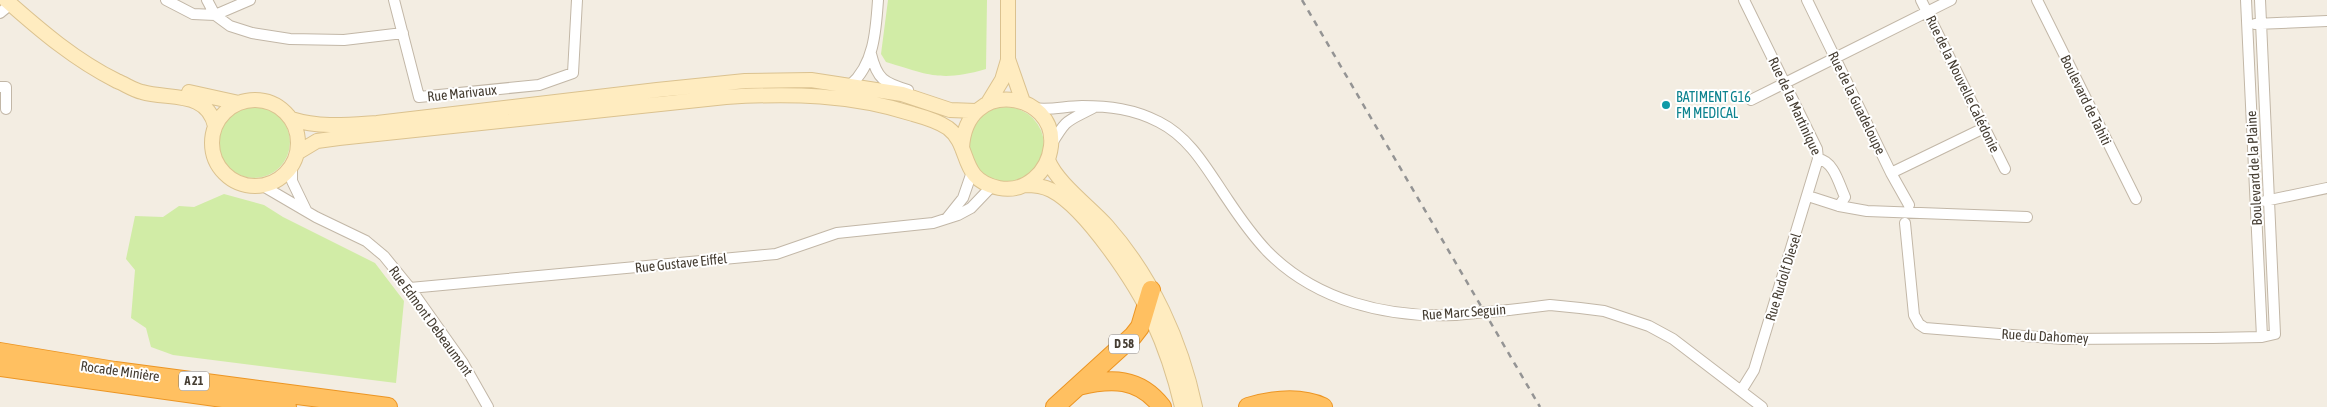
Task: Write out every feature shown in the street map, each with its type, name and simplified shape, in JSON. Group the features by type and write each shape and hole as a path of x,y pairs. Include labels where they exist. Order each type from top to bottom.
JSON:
{"highway":[{"name":"D 58","path":"1077,386 1133,336 1140,327 1151,290"},
{"name":"Rocade Minière","path":"0,352 125,372 388,407"},
{"name":"Rocade Minière","path":"0,367 287,407"},
{"path":"1055,407 1077,386 1103,380 1120,381 1135,385 1150,394 1162,407"},
{"path":"1253,406 1290,400 1313,402 1323,407"}],"main road":[{"path":"1008,0 1008,59 1015,84 1028,105"},
{"path":"6,6 97,71 141,92 172,96 204,106 212,114 215,126 211,146 214,157 224,173 241,184 263,186 279,179 294,159 317,141 726,97 781,94 824,96 866,102 898,109 946,126 956,135 965,160 972,172 979,179 992,186 1014,188 1025,185 1035,179 1048,160 1052,145 1049,128 1040,113 1028,105 1000,100 988,103 976,111 965,128 962,148"},
{"path":"988,103 1002,80 1008,59"},
{"path":"291,119 307,124 330,126 377,123 745,81 810,80 850,84 902,94 950,110 976,111"},
{"path":"124,84 182,91 239,103"},
{"path":"215,126 229,108 239,103 251,100 268,102 283,110 291,119 296,130 294,159"},
{"path":"1048,160 1058,177 1108,227 1126,250 1151,290 1174,337 1186,372 1194,407"},
{"name":"D 58","path":"1025,185 1038,186 1053,191 1081,216 1127,274 1146,308 1169,359 1182,407"}],"street":[{"path":"166,0 193,14 215,14 250,0"},
{"path":"207,0 215,14 230,26 252,33 290,39 344,40 402,34"},
{"name":"Rue Marivaux","path":"394,0 419,97 539,85 573,73 577,0"},
{"path":"850,84 863,72 871,54 878,0"},
{"name":"Rue de la Martinique","path":"1744,0 1817,149 1818,159 1824,160 1831,166 1842,189 1845,197 1839,206"},
{"name":"Rue de la Guadeloupe","path":"1807,0 1891,174 1909,205"},
{"name":"Rue de la Nouvelle Calédonie","path":"1921,0 2005,169"},
{"path":"1751,100 1951,0"},
{"name":"Boulevard de Tahiti","path":"2037,0 2136,199"},
{"name":"Boulevard de la Plaine","path":"2246,0 2262,337"},
{"name":"Boulevard de la Plaine","path":"2260,0 2275,334"},
{"path":"2247,25 2327,21"},
{"path":"871,54 876,72 882,79 890,84 914,91 931,104"},
{"path":"0,87 6,87 6,109"},
{"name":"Rue Marc Seguin","path":"1028,105 1043,109 1081,106 1114,107 1141,113 1174,132 1198,157 1243,223 1268,251 1304,279 1336,296 1366,307 1417,316 1454,315 1550,305 1604,311 1632,320 1674,338 1762,407"},
{"name":"Rue Marc Seguin","path":"1052,145 1062,125 1068,119 1094,107"},
{"path":"1891,174 1984,128"},
{"path":"294,159 292,182 306,210"},
{"name":"Rue Rudolf Diesel","path":"1741,391 1754,370 1818,159"},
{"path":"947,218 963,198 972,172"},
{"name":"Rue Edmont Debeaumont","path":"263,186 374,247 410,288 478,388 488,407"},
{"name":"Rue Gustave Eiffel","path":"410,288 776,254 837,233 917,225 947,218 971,208 992,186"},
{"path":"2256,202 2269,201 2327,188"},
{"path":"1808,196 1839,206 1910,214 2027,217"},
{"name":"Rue du Dahomey","path":"1905,223 1914,315 1919,324 1925,328 2063,339 2262,337 2275,334"}],"green space":[{"path":"888,0 987,0 986,69 946,76 925,73 886,62 881,54"},
{"path":"254,106 274,112 284,122 290,142 284,162 274,172 254,178 234,172 224,162 218,142 224,122 234,112"},
{"path":"1006,107 1021,110 1033,118 1041,130 1044,145 1041,160 1033,172 1021,180 1006,183 991,180 979,172 971,160 968,145 971,130 979,118 991,110"},
{"path":"224,194 264,205 283,217 375,263 404,301 396,383 173,355 151,347 146,328 131,318 135,270 126,259 135,216 163,217 179,206 194,207"}],"railway":[{"path":"1302,0 1540,407"}],"place":[{"name":"BATIMENT G16 FM MEDICAL","path":"1666,105"}]}
